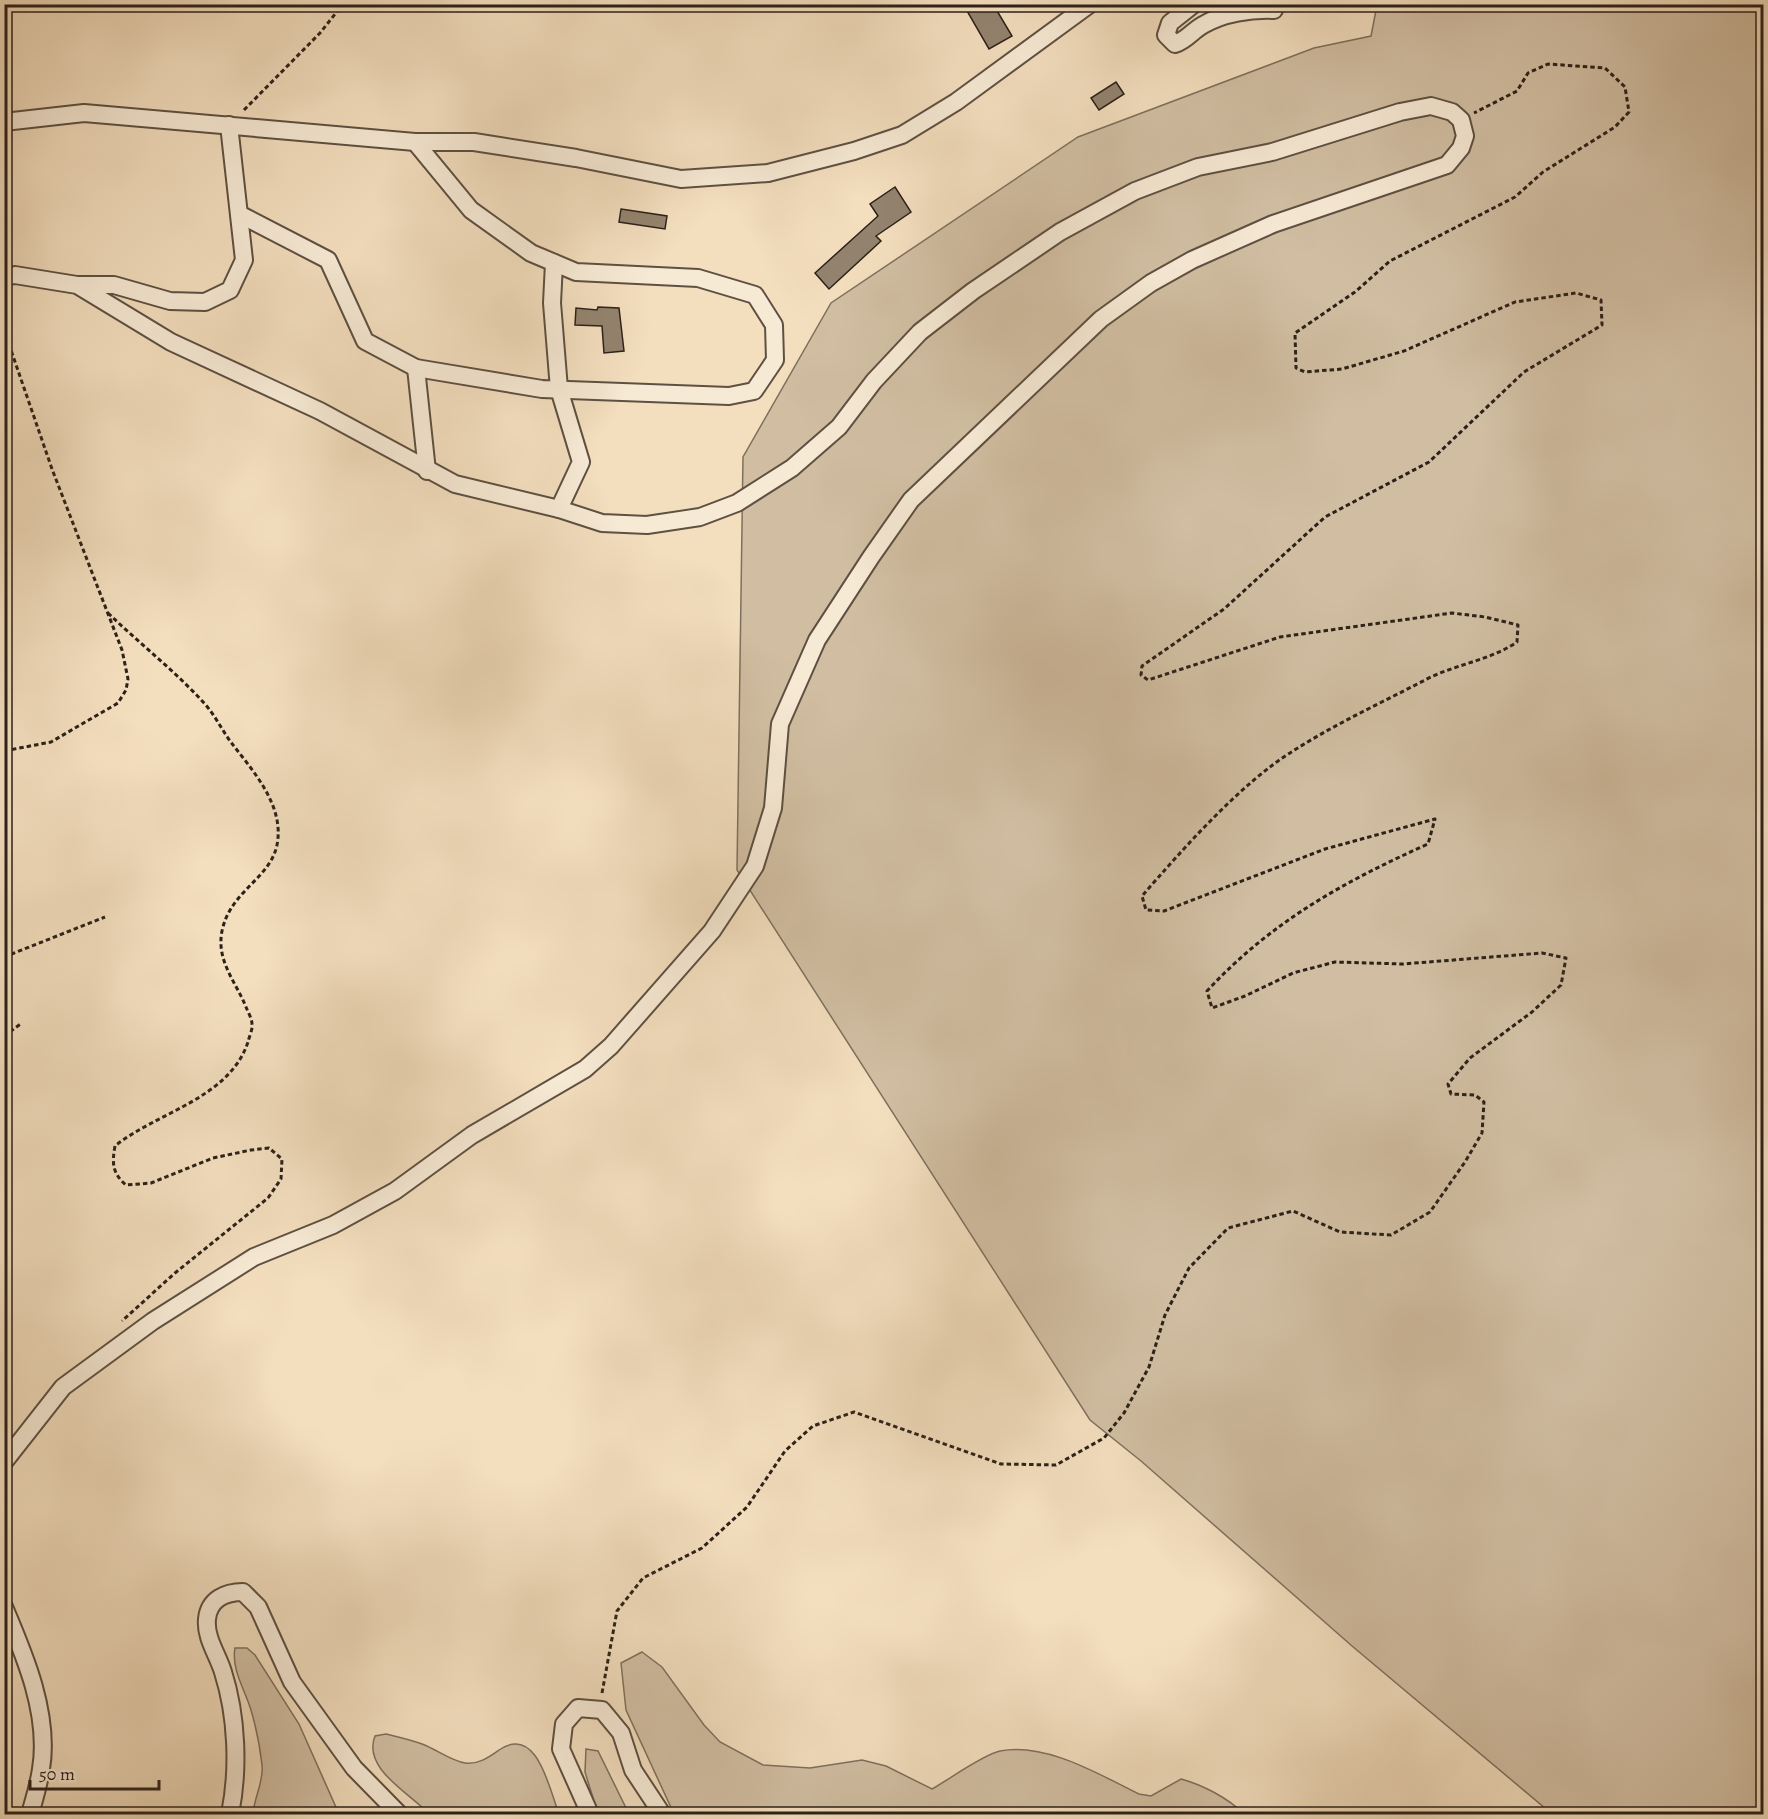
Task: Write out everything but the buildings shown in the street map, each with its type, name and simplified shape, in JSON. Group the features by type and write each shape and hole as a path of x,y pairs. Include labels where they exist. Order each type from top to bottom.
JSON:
{"street":[{"path":"4,122 84,113 415,142 474,142 576,158 681,179 768,173 854,151 902,135 956,102 1090,4"},
{"path":"1194,4 1170,23 1166,35 1169,41 1175,44 1186,40 1202,25 1251,9 1274,10"},
{"path":"4,1462 63,1387 153,1321 254,1257 333,1225 394,1191 472,1135 585,1069 610,1046 712,931 755,866 773,808 780,724 817,640 911,500 1101,318 1151,283 1192,260 1273,224 1447,165 1461,148 1465,136 1461,120 1452,112 1431,106 1400,112 1272,152 1198,167 1135,191 1060,232 973,291 920,332 874,381 838,427 792,468 738,503 700,517 647,525 602,523 559,509 455,484 427,471 320,411 171,342 77,285"},
{"path":"4,277 15,275 77,285 114,285 170,301 205,302 230,290 244,260 229,125"},
{"path":"239,214 328,260 365,341 416,368 559,389 738,394 754,391 775,360 774,325 755,295 698,278 576,272 531,253 471,210 415,142"},
{"path":"554,263 552,303 559,389 581,462 559,509"},
{"path":"416,368 427,471"},
{"path":"230,1815 234,1792 234,1735 224,1672 211,1641 207,1619 212,1604 227,1592 243,1592 258,1607 292,1682 354,1768 399,1815"},
{"path":"4,1607 21,1647 40,1715 42,1767 30,1815"},
{"path":"590,1815 561,1749 564,1724 578,1708 602,1710 621,1733 633,1770 662,1815"}],"path":[{"path":"229,125 320,33 343,4"},
{"path":"602,1710 607,1659 617,1611 642,1578 702,1548 747,1507 785,1451 813,1426 854,1412 1001,1464 1056,1465 1104,1438 1124,1413 1149,1367 1165,1315 1189,1268 1228,1228 1293,1211 1340,1232 1391,1235 1430,1212 1482,1133 1484,1102 1475,1095 1451,1094 1448,1084 1470,1058 1532,1012 1562,985 1566,958 1542,953 1403,964 1335,962 1293,973 1245,996 1212,1008 1207,991 1231,965 1273,929 1335,889 1428,844 1435,819 1325,849 1164,911 1146,910 1142,896 1173,859 1240,794 1291,752 1443,671 1500,654 1517,642 1518,625 1485,617 1452,613 1280,637 1190,665 1162,678 1148,680 1141,675 1142,666 1224,609 1325,517 1429,462 1524,372 1602,325 1601,300 1576,293 1515,302 1404,351 1342,369 1305,372 1296,368 1295,333 1355,292 1390,261 1515,197 1543,172 1615,127 1629,112 1626,87 1605,68 1548,64 1528,73 1517,91 1461,120"},
{"path":"4,330 52,469 122,650 128,679 126,690 118,704 51,742 4,751"},
{"path":"108,613 205,704 269,797 279,826 277,847 264,870 240,893 225,915 221,937 229,978 244,1003 253,1026 244,1052 228,1074 201,1095 128,1135 115,1146 112,1162 116,1177 126,1185 151,1183 213,1158 269,1149 282,1159 281,1179 268,1198 175,1273 115,1329"},
{"path":"4,957 105,917"},
{"path":"4,1036 22,1023"}],"shaded area":[{"path":"1377,5 1763,5 1763,1814 1552,1814 1352,1646 1141,1461 1090,1420 737,870 743,457 831,303 1078,137 1314,48 1371,36"},
{"path":"235,1648 247,1648 255,1655 299,1724 339,1814 253,1814 262,1777 262,1765 253,1717 235,1664"},
{"path":"642,1652 662,1667 704,1725 720,1742 763,1765 810,1768 862,1760 886,1766 932,1789 993,1753 1018,1749 1036,1751 1072,1762 1139,1794 1151,1796 1181,1779 1215,1793 1244,1814 674,1814 626,1710 621,1663"},
{"path":"386,1734 422,1744 465,1763 479,1762 512,1744 523,1745 540,1762 559,1814 429,1814 390,1780 375,1759 373,1748 375,1736"},
{"path":"586,1749 598,1751 629,1814 598,1814 585,1772"}]}
